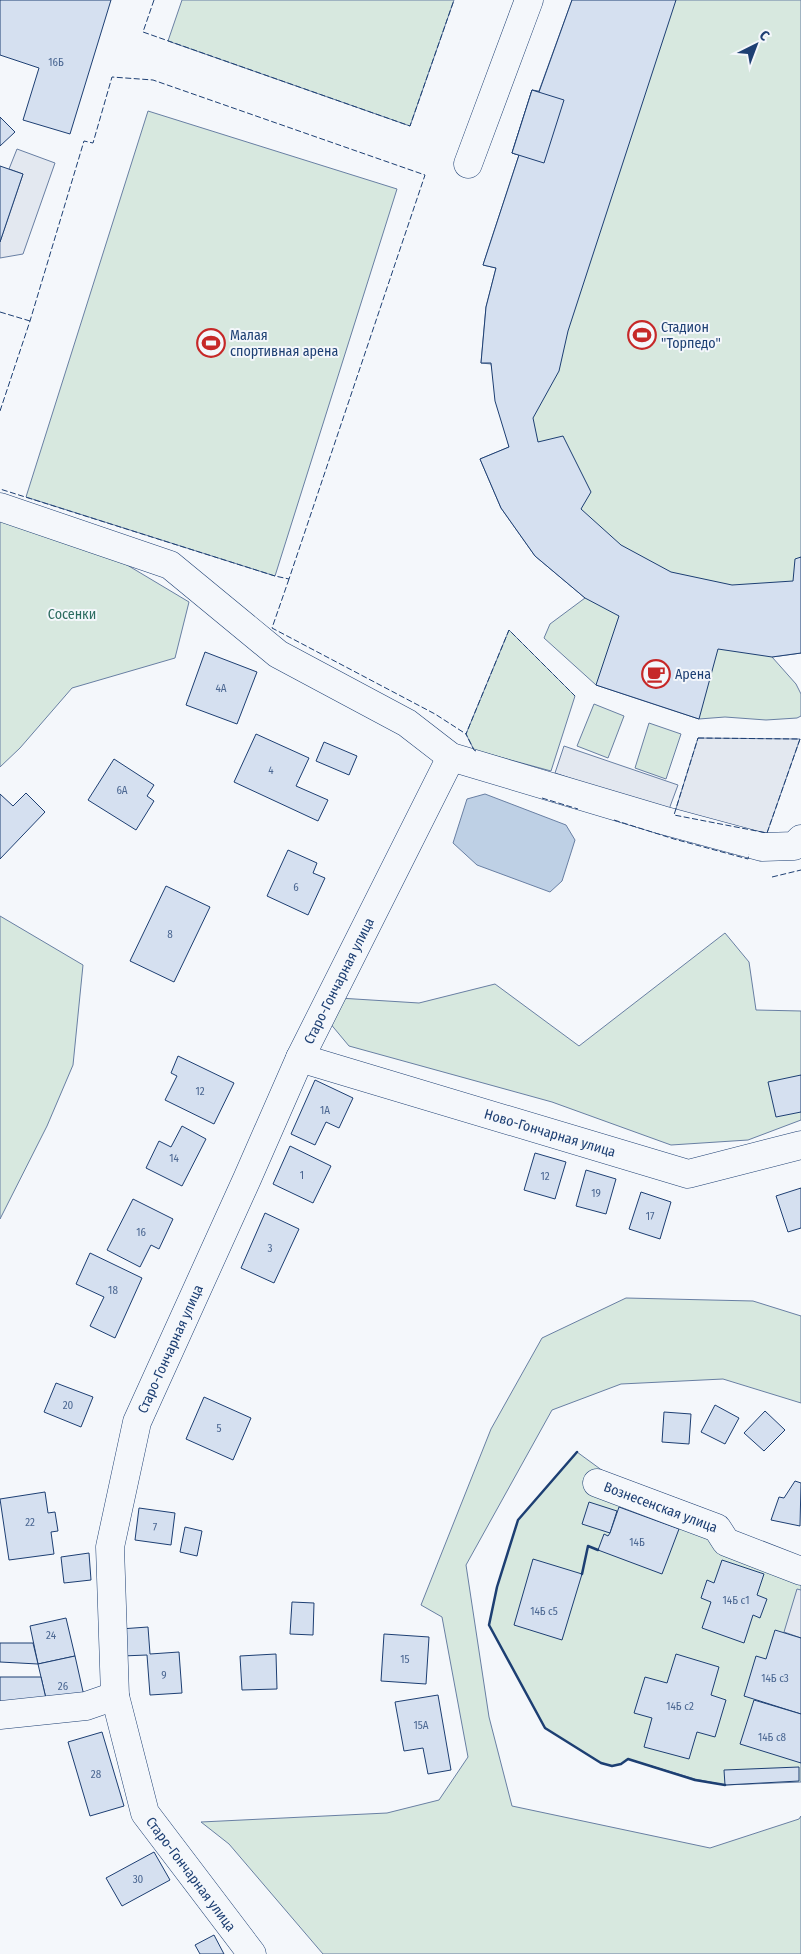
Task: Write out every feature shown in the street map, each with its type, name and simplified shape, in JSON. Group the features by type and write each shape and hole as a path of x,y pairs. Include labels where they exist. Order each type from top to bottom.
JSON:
{"street":[{"path":"468,164 529,0"},
{"path":"0,506 170,565 278,654 407,723 451,757 662,820 762,847 794,846 801,839"},
{"name":"Старо-Гончарная улица","path":"252,1954 145,1813 115,1696 110,1547 137,1422 300,1058 451,757"},
{"name":"Ново-Гончарная улица","path":"300,1058 688,1174 801,1145"},
{"name":"Вознесенская улица","path":"597,1483 717,1528 726,1542 801,1571"},
{"path":"0,1715 86,1706 115,1696"}],"green space":[{"path":"182,0 454,0 410,126 168,41"},
{"name":"Стадион \"Торпедо\"","path":"572,0 801,0 801,653 772,657 796,684 801,694 801,716 797,718 766,720 725,717 699,719 596,685 544,638 550,624 585,598 535,556 501,508 480,459 509,447 491,364 481,363 486,307 496,268 483,265 519,155 512,153 532,90 539,91"},
{"name":"Малая спортивная арена","path":"148,111 397,189 275,576 26,497"},
{"name":"Сосенки","path":"0,519 97,547 189,602 175,658 72,688 20,748 0,767"},
{"path":"509,630 575,696 551,771 474,750 466,734"},
{"path":"594,704 624,716 608,758 577,746"},
{"path":"649,723 681,734 666,779 635,768"},
{"path":"0,916 83,965 73,1065 47,1126 0,1219"},
{"path":"725,933 749,962 756,1010 801,1011 801,1120 748,1140 671,1145 552,1102 349,1046 329,1022 339,998 419,1003 495,984 579,1046"},
{"path":"626,1298 753,1301 801,1316 801,1403 723,1379 621,1384 552,1410 466,1565 489,1717 512,1806 710,1848 799,1819 801,1816 801,1954 323,1954 229,1844 201,1822 387,1813 439,1800 468,1757 442,1617 421,1605 491,1429 542,1338"},
{"path":"577,1452 603,1471 705,1509 725,1536 801,1558 801,1782 725,1785 695,1779 628,1759 621,1764 612,1766 601,1763 545,1728 489,1625 497,1587 518,1520"}],"shaded area":[{"path":"17,149 55,163 23,254 0,258 0,242 23,174 9,169"},
{"path":"698,738 800,739 767,833 674,815"},
{"path":"564,746 678,785 668,812 555,773"},
{"path":"797,1589 801,1590 801,1638 784,1632"}],"water":[{"path":"485,794 566,825 575,840 562,881 550,892 477,865 453,843 467,799"}],"building":[{"path":"0,0 111,0 70,134 23,120 39,68 0,55"},
{"path":"572,0 676,0 568,331 559,371 533,418 538,442 563,436 591,492 581,509 621,545 671,572 732,585 793,581 795,559 801,557 801,653 772,657 718,649 699,719 596,685 619,616 585,598 535,556 501,508 480,459 509,447 495,401 491,363 481,363 486,307 496,268 483,265 519,155 512,153 532,90 539,92"},
{"path":"532,90 564,100 544,163 512,153"},
{"path":"0,117 15,132 0,146"},
{"path":"0,166 23,174 0,242"},
{"path":"205,652 257,672 237,724 186,705"},
{"path":"256,734 309,758 296,786 328,800 318,821 234,782"},
{"path":"324,742 357,756 349,775 316,761"},
{"path":"114,759 154,785 147,796 154,801 136,830 88,800"},
{"path":"26,793 45,812 0,859 0,794 13,806"},
{"path":"288,850 317,863 313,873 325,878 308,915 267,896"},
{"path":"166,886 210,907 174,982 130,961"},
{"path":"178,1056 234,1083 214,1124 165,1100 177,1076 171,1073"},
{"path":"801,1075 801,1112 776,1117 768,1082"},
{"path":"315,1080 353,1098 339,1128 326,1122 315,1145 291,1134"},
{"path":"182,1126 206,1139 182,1186 146,1168 159,1141 171,1147"},
{"path":"290,1146 331,1166 313,1203 273,1184"},
{"path":"535,1153 566,1162 555,1199 524,1190"},
{"path":"586,1170 616,1179 606,1214 576,1206"},
{"path":"801,1188 801,1228 788,1232 776,1196"},
{"path":"641,1192 671,1202 660,1239 629,1229"},
{"path":"133,1199 173,1219 159,1249 151,1245 140,1267 107,1250"},
{"path":"265,1213 299,1229 274,1283 241,1268"},
{"path":"90,1253 142,1278 115,1338 90,1326 104,1297 76,1284"},
{"path":"56,1383 93,1397 81,1427 44,1412"},
{"path":"204,1397 251,1418 233,1460 186,1439"},
{"path":"715,1405 739,1418 725,1444 701,1432"},
{"path":"765,1411 785,1430 764,1451 744,1433"},
{"path":"664,1412 691,1414 689,1444 662,1442"},
{"path":"795,1481 801,1483 800,1526 771,1520 779,1497 784,1498"},
{"path":"45,1492 48,1513 55,1512 58,1531 51,1532 54,1554 9,1560 0,1499"},
{"path":"589,1502 617,1511 610,1533 582,1524"},
{"path":"619,1507 679,1529 662,1574 598,1550 604,1534 608,1536 610,1533"},
{"path":"139,1508 175,1513 171,1545 135,1540"},
{"path":"185,1527 202,1531 197,1556 180,1552"},
{"path":"89,1553 91,1580 64,1583 61,1557"},
{"path":"533,1559 582,1574 562,1640 514,1625"},
{"path":"722,1560 764,1574 757,1595 767,1599 760,1618 753,1615 744,1643 702,1628 711,1602 701,1598 707,1580 714,1583"},
{"path":"292,1602 314,1603 313,1635 290,1634"},
{"path":"66,1618 75,1656 38,1664 30,1626"},
{"path":"148,1627 150,1654 179,1652 182,1693 150,1695 147,1655 122,1656 120,1629"},
{"path":"775,1630 801,1638 801,1714 744,1696 756,1656 766,1659"},
{"path":"384,1634 429,1637 426,1684 381,1681"},
{"path":"0,1643 33,1643 38,1664 0,1662"},
{"path":"276,1654 277,1689 242,1690 240,1656"},
{"path":"676,1654 719,1667 711,1695 726,1700 715,1737 697,1732 689,1759 644,1747 652,1718 634,1713 645,1677 667,1683"},
{"path":"75,1656 84,1696 47,1703 38,1664"},
{"path":"0,1677 41,1677 47,1703 0,1705"},
{"path":"438,1695 451,1770 428,1774 423,1748 404,1751 395,1702"},
{"path":"754,1700 801,1714 801,1763 740,1744"},
{"path":"102,1732 124,1806 90,1816 68,1742"},
{"path":"799,1767 799,1781 725,1785 724,1770"},
{"path":"154,1852 170,1880 122,1906 106,1878"},
{"path":"214,1935 224,1954 200,1954 195,1945"}],"fence":[{"path":"154,0 143,32 410,126 454,0"},
{"path":"0,411 30,321 84,141 93,143 112,77 153,80 425,175 289,579 0,489"},
{"path":"0,312 30,321"},
{"path":"289,579 272,628 435,714 466,734"},
{"path":"476,751 466,734 509,630 575,696"},
{"path":"698,738 800,739 767,833 674,815 698,738"},
{"path":"542,798 578,809"},
{"path":"614,820 748,859 749,854"},
{"path":"772,877 801,870"}],"wall":[{"path":"577,1452 518,1520 497,1587 489,1625 545,1728 601,1763 612,1766 621,1764 628,1759 695,1780 725,1785"},
{"path":"582,1574 588,1546 598,1550"}],"place":[{"name":"Стадион \"Торпедо\"","path":"642,335"},
{"name":"Малая спортивная арена","path":"211,343"},
{"name":"Арена","path":"656,674"}]}
